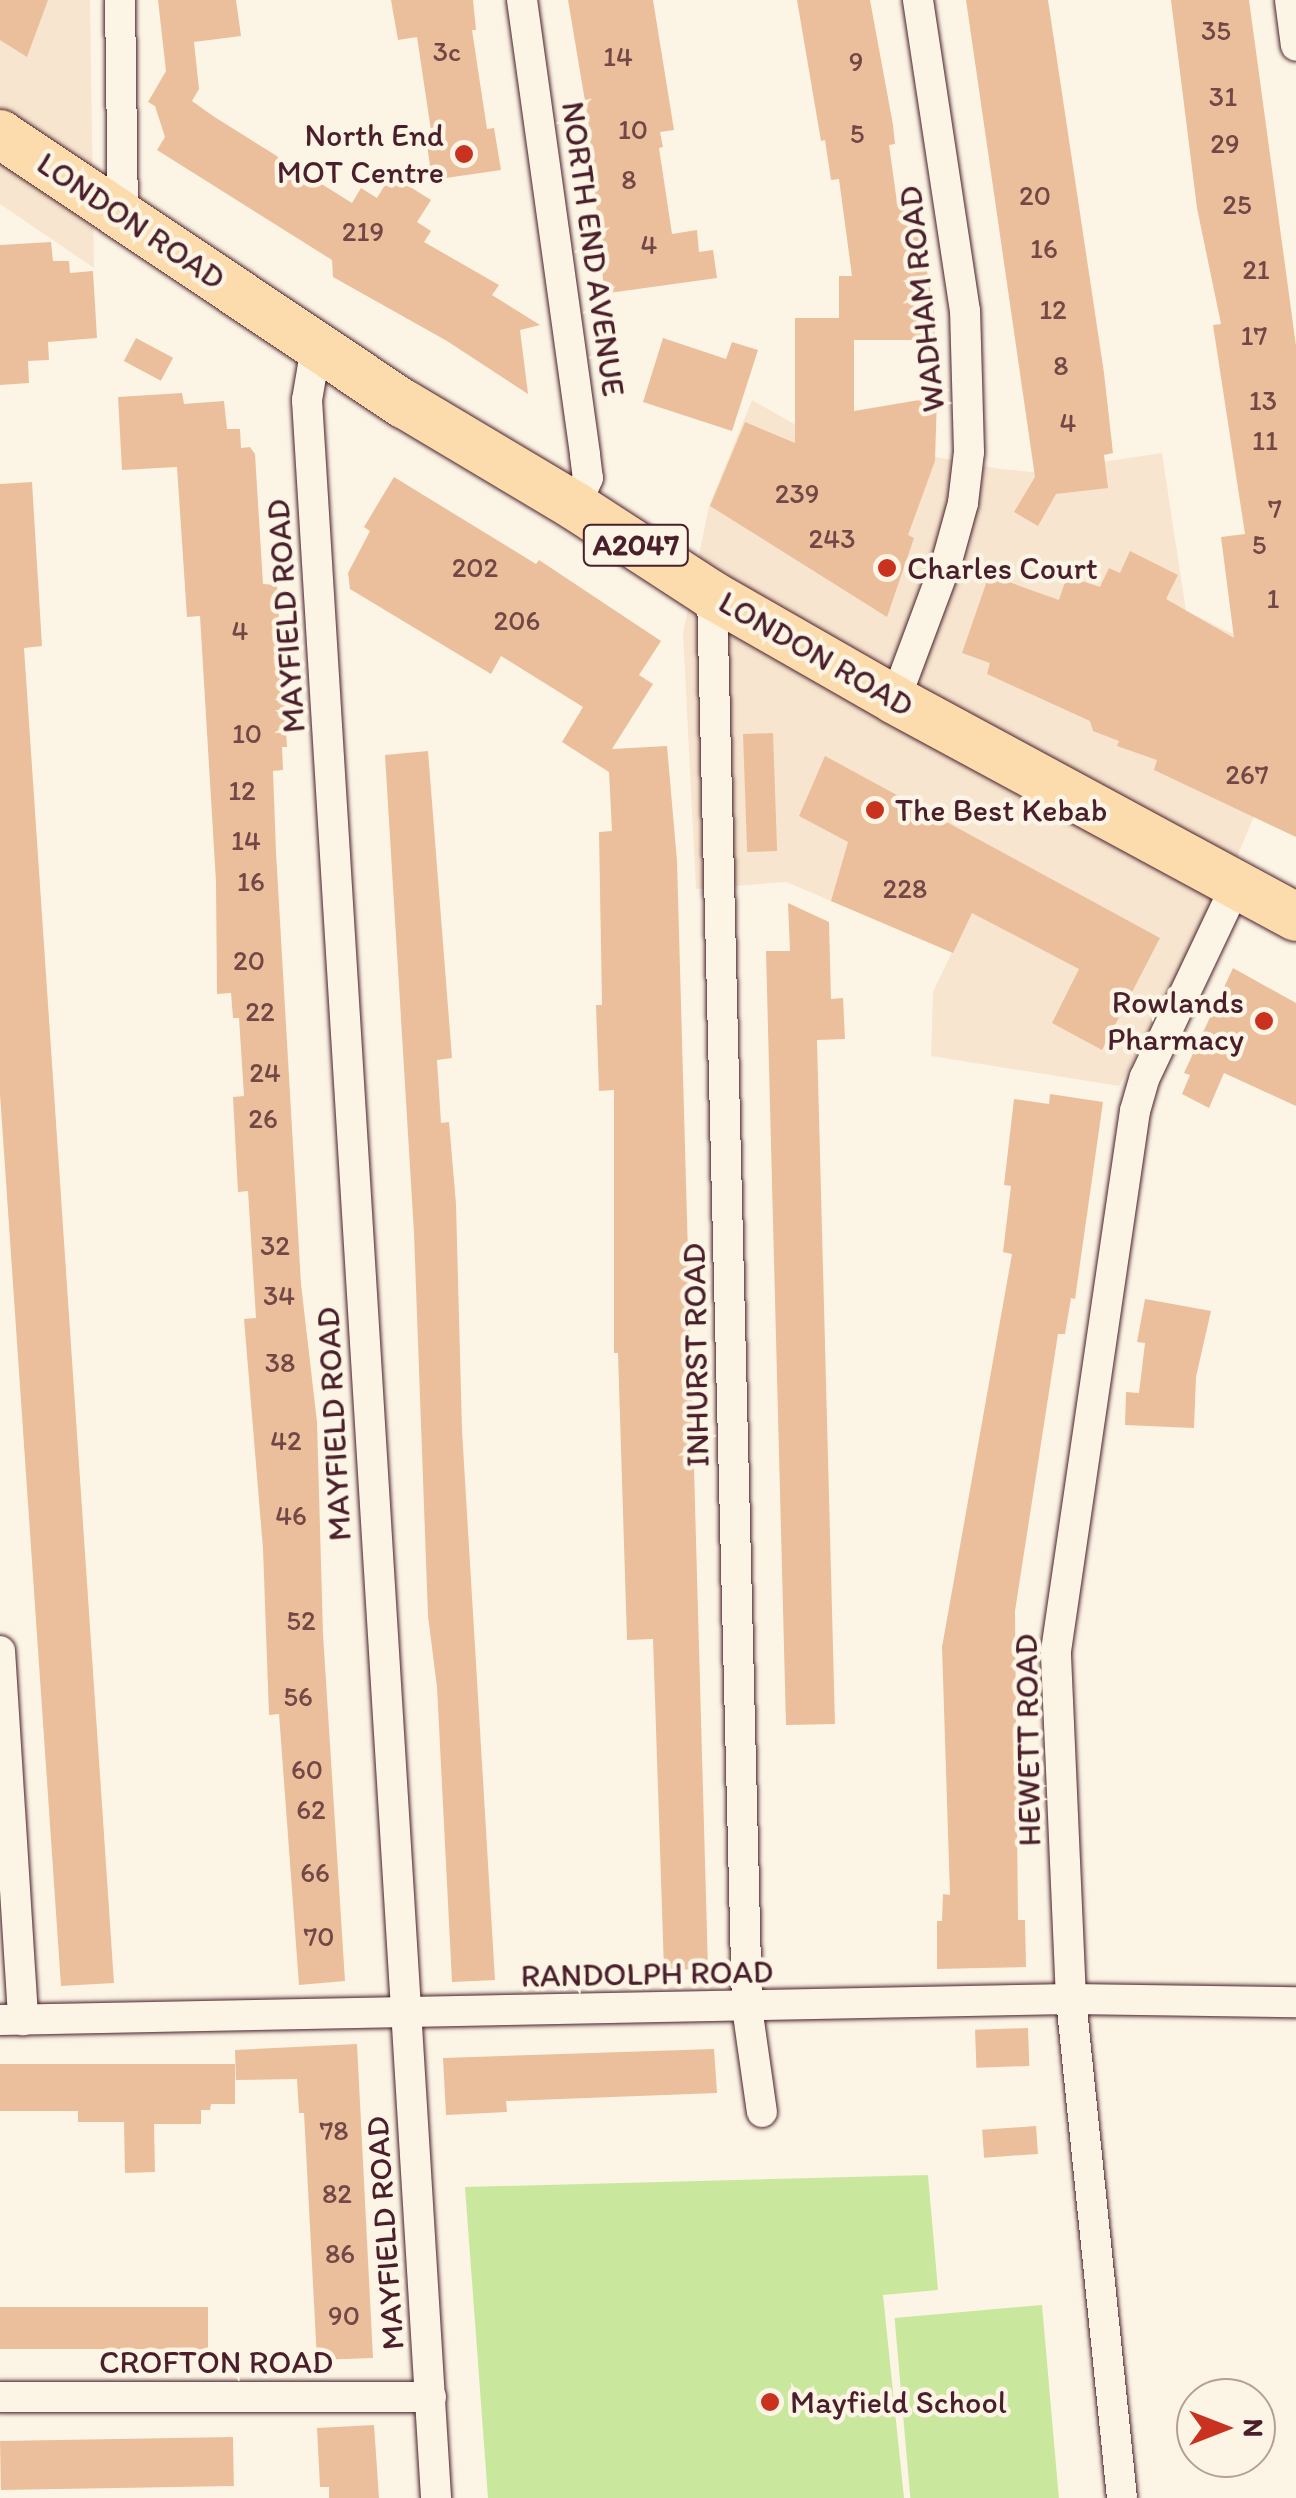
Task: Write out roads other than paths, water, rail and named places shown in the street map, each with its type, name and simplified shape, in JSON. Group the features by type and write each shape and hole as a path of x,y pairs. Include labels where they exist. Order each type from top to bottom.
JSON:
{"main road":[{"name":"LONDON ROAD","path":"0,134 123,213 316,347 712,595 895,700 1296,917"}],"street":[{"path":"120,0 123,213"},
{"name":"NORTH END AVENUE","path":"522,0 588,478 575,506"},
{"name":"WADHAM ROAD","path":"895,700 964,502 969,452 965,311 918,0"},
{"path":"1290,0 1296,46"},
{"name":"MAYFIELD ROAD","path":"316,347 307,400 436,2498"},
{"name":"INHURST ROAD","path":"712,595 747,2007 762,2112"},
{"name":"HEWETT ROAD","path":"1122,2498 1071,1999 1056,1651 1126,1172 1145,1078 1236,885"},
{"path":"0,1651 11,2020"},
{"name":"RANDOLPH ROAD","path":"11,2020 1071,1999 1296,2002"},
{"name":"CROFTON ROAD","path":"0,2397 431,2396"}],"place":[{"name":"North End MOT Centre","path":"464,154"},
{"name":"Charles Court","path":"887,568"},
{"name":"The Best Kebab","path":"875,810"},
{"name":"Rowlands Pharmacy","path":"1264,1021"},
{"name":"Mayfield School","path":"770,2402"}]}
